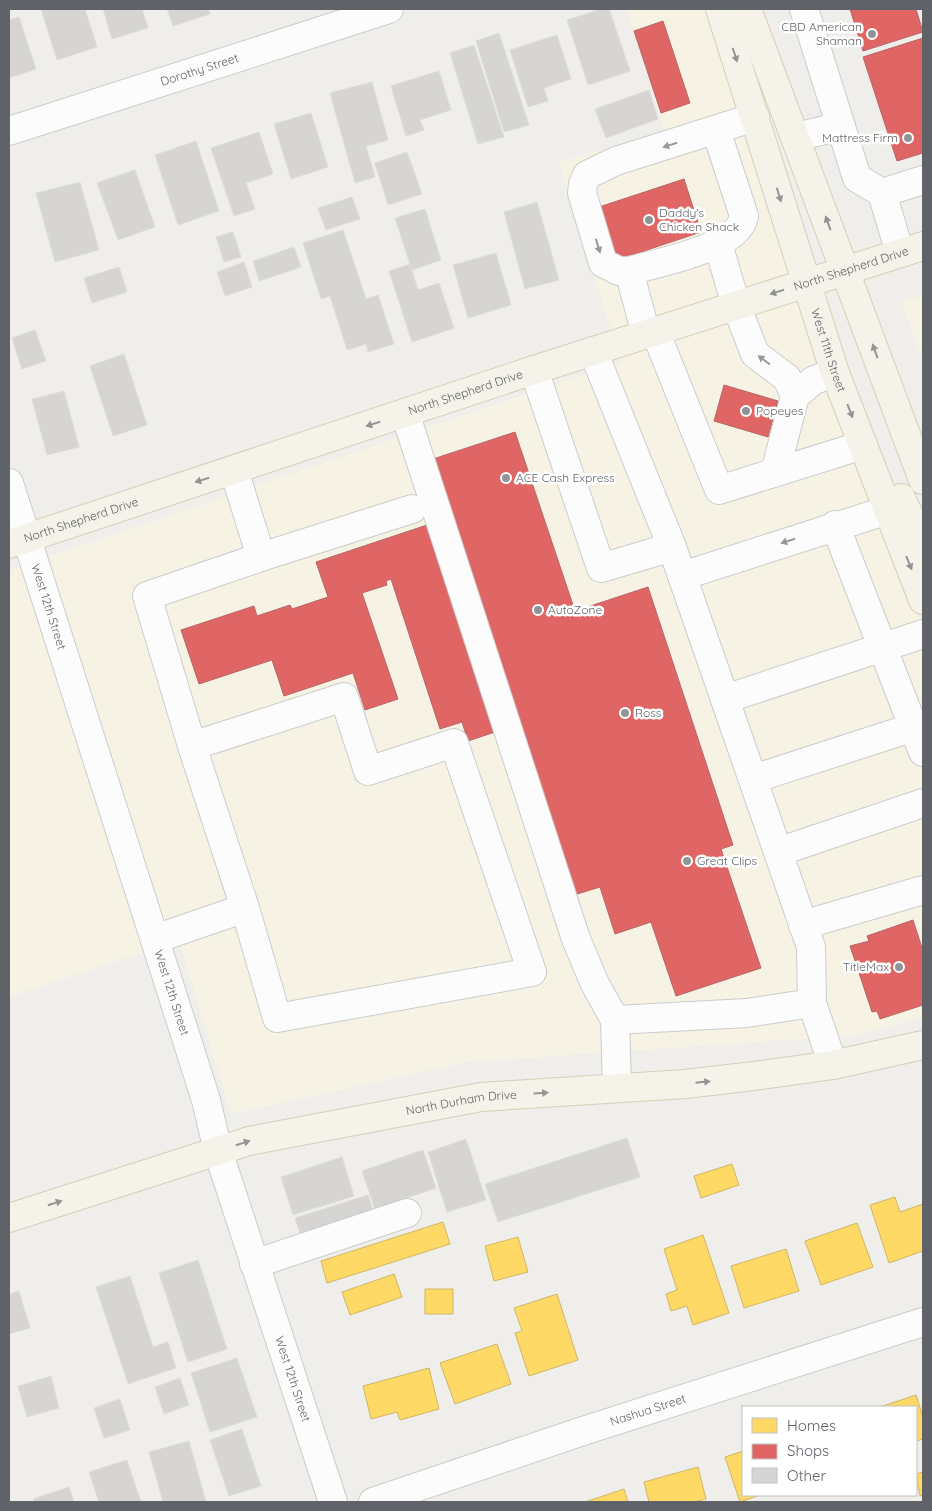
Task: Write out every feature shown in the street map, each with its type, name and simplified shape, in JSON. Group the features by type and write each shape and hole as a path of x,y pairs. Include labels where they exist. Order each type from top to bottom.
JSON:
{"main road":[{"name":"West 11th Street","path":"720,9 835,372 923,600"},
{"path":"747,9 845,269 917,446 923,480"},
{"name":"North Shepherd Drive","path":"18,541 534,370 845,269 912,250"},
{"path":"864,450 903,501 923,545"},
{"name":"North Durham Drive","path":"9,1218 249,1141 481,1097 744,1077 833,1065 923,1045"}],"street":[{"name":"Dorothy Street","path":"9,131 389,9"},
{"path":"804,9 857,178 882,193 912,250"},
{"path":"716,130 744,216 740,229 718,244 629,271 619,271 603,264 582,193 582,184 587,175 616,161 755,117"},
{"path":"796,137 841,126"},
{"path":"882,193 923,180"},
{"path":"718,244 736,305 755,354 787,378 795,396"},
{"path":"629,271 651,332 719,490 775,472 864,450"},
{"path":"593,351 672,547 811,947 812,1003 833,1065"},
{"path":"534,370 601,568 672,547"},
{"path":"775,472 795,396 814,380 835,372"},
{"path":"405,413 576,940 594,984 615,1020 617,1088"},
{"path":"234,470 261,557"},
{"name":"West 12th Street","path":"9,484 18,541 155,938 206,1100 218,1151 333,1502"},
{"path":"192,746 344,697 368,770 454,743 532,972 278,1018 245,908 192,746 146,596 412,509"},
{"path":"682,576 835,525 888,510"},
{"path":"753,779 918,740 835,525"},
{"path":"725,699 883,649 923,634"},
{"path":"778,852 923,803"},
{"path":"803,925 923,890"},
{"path":"155,938 245,908"},
{"path":"615,1020 668,1019 747,1012 812,1003"},
{"path":"254,1264 407,1213"},
{"name":"Nashua Street","path":"373,1502 584,1431 923,1322"}],"shaded area":[{"path":"627,9 708,9 802,317 923,628 923,1017 856,1035 467,1062 231,1114 179,940 9,997 9,570 621,362 559,162 665,132"},
{"path":"923,295 923,358 901,302"}],"building: Homes":[{"path":"732,1164 739,1185 701,1198 694,1176"},
{"path":"895,1197 900,1212 923,1204 923,1251 889,1263 870,1205"},
{"path":"443,1222 450,1244 327,1283 321,1261"},
{"path":"857,1223 873,1267 821,1285 805,1241"},
{"path":"703,1235 729,1313 693,1325 687,1306 671,1311 666,1294 677,1290 664,1249"},
{"path":"518,1237 528,1272 494,1281 485,1246"},
{"path":"786,1249 799,1291 744,1308 731,1266"},
{"path":"394,1274 402,1297 350,1315 342,1292"},
{"path":"425,1289 453,1289 453,1314 425,1314"},
{"path":"557,1294 578,1360 529,1376 515,1333 522,1331 514,1308"},
{"path":"497,1344 511,1384 455,1404 440,1363"},
{"path":"429,1368 439,1409 400,1420 397,1412 371,1419 363,1386"},
{"path":"916,1395 923,1417 923,1439 917,1441 917,1406 883,1406"},
{"path":"742,1451 742,1496 757,1496 740,1502 725,1457"},
{"path":"698,1467 706,1499 694,1502 649,1502 644,1482"},
{"path":"923,1472 923,1495 920,1496 917,1480 917,1474"},
{"path":"624,1489 628,1502 585,1502"}],"building: Shops":[{"path":"850,9 916,9 923,32 863,51"},
{"path":"663,21 690,103 661,113 634,31"},
{"path":"923,38 923,153 897,161 863,57"},
{"name":"Daddy's Chicken Shack","path":"684,179 701,232 614,261 596,208"},
{"name":"Popeyes","path":"724,385 778,401 768,437 714,421"},
{"path":"515,432 575,611 648,587 733,845 721,849 761,968 676,996 651,922 615,934 600,887 574,895 430,460"},
{"path":"430,524 498,731 468,741 462,722 440,729 391,579 386,581 387,585 362,593 398,699 365,710 353,673 284,696 272,660 199,684 181,630 254,606 257,616 290,605 292,609 328,597 316,562"},
{"path":"913,920 923,951 923,1005 880,1019 877,1011 872,1012 850,946 869,941 867,936"}],"building: Other":[{"path":"41,9 85,9 97,47 57,60"},
{"path":"103,9 142,9 148,28 112,39"},
{"path":"167,9 208,9 210,14 173,26"},
{"path":"601,9 609,9 630,71 588,85 567,20"},
{"path":"19,17 36,69 9,78 9,20"},
{"path":"499,33 529,125 504,132 476,41"},
{"path":"557,35 571,79 544,88 548,101 528,107 510,50"},
{"path":"474,45 504,137 478,144 450,53"},
{"path":"439,71 451,110 420,120 424,130 406,136 391,86"},
{"path":"372,82 388,140 366,146 375,177 355,183 330,93"},
{"path":"649,90 658,119 606,138 595,109"},
{"path":"311,113 328,167 291,179 274,124"},
{"path":"259,132 273,174 246,183 255,209 234,216 211,148"},
{"path":"196,141 219,211 178,225 155,155"},
{"path":"407,152 422,194 388,205 375,163"},
{"path":"135,170 155,227 118,240 97,183"},
{"path":"80,182 99,250 55,262 36,193"},
{"path":"352,197 360,219 326,230 318,208"},
{"path":"537,202 559,280 525,289 504,212"},
{"path":"425,209 441,260 412,270 395,218"},
{"path":"343,230 366,299 378,295 394,344 368,352 366,344 347,350 330,296 321,299 303,243"},
{"path":"233,232 241,257 224,262 216,237"},
{"path":"294,247 301,267 259,281 253,261"},
{"path":"496,253 511,305 468,318 453,265"},
{"path":"244,262 252,287 225,296 217,272"},
{"path":"410,264 418,290 439,283 454,328 412,342 389,271"},
{"path":"119,267 127,292 92,303 84,278"},
{"path":"35,330 46,361 22,369 12,338"},
{"path":"124,354 147,425 113,436 90,366"},
{"path":"64,391 79,447 47,455 32,399"},
{"path":"627,1138 640,1177 498,1222 485,1184"},
{"path":"466,1139 486,1200 447,1212 428,1152"},
{"path":"423,1150 436,1188 375,1209 362,1171"},
{"path":"342,1157 354,1196 293,1215 281,1177"},
{"path":"368,1195 375,1216 302,1239 295,1218"},
{"path":"198,1260 227,1349 188,1362 159,1273"},
{"path":"130,1276 153,1347 168,1342 176,1368 128,1384 96,1287"},
{"path":"19,1291 30,1328 9,1334 9,1294"},
{"path":"237,1358 257,1417 210,1432 191,1373"},
{"path":"51,1376 59,1408 27,1417 18,1386"},
{"path":"180,1378 189,1405 164,1414 155,1387"},
{"path":"120,1399 130,1430 104,1438 94,1408"},
{"path":"242,1429 261,1486 229,1496 210,1440"},
{"path":"189,1441 206,1502 163,1502 149,1452"},
{"path":"127,1460 141,1502 99,1502 89,1472"},
{"path":"69,1487 74,1502 34,1502 33,1499"}],"place":[{"name":"CBD American Shaman","path":"872,34"},
{"name":"Mattress Firm","path":"908,138"},
{"name":"Daddy's Chicken Shack","path":"649,220"},
{"name":"Popeyes","path":"746,411"},
{"name":"ACE Cash Express","path":"506,478"},
{"name":"AutoZone","path":"538,610"},
{"name":"Ross","path":"625,713"},
{"name":"Great Clips","path":"687,861"},
{"name":"TitleMax","path":"899,967"}]}
